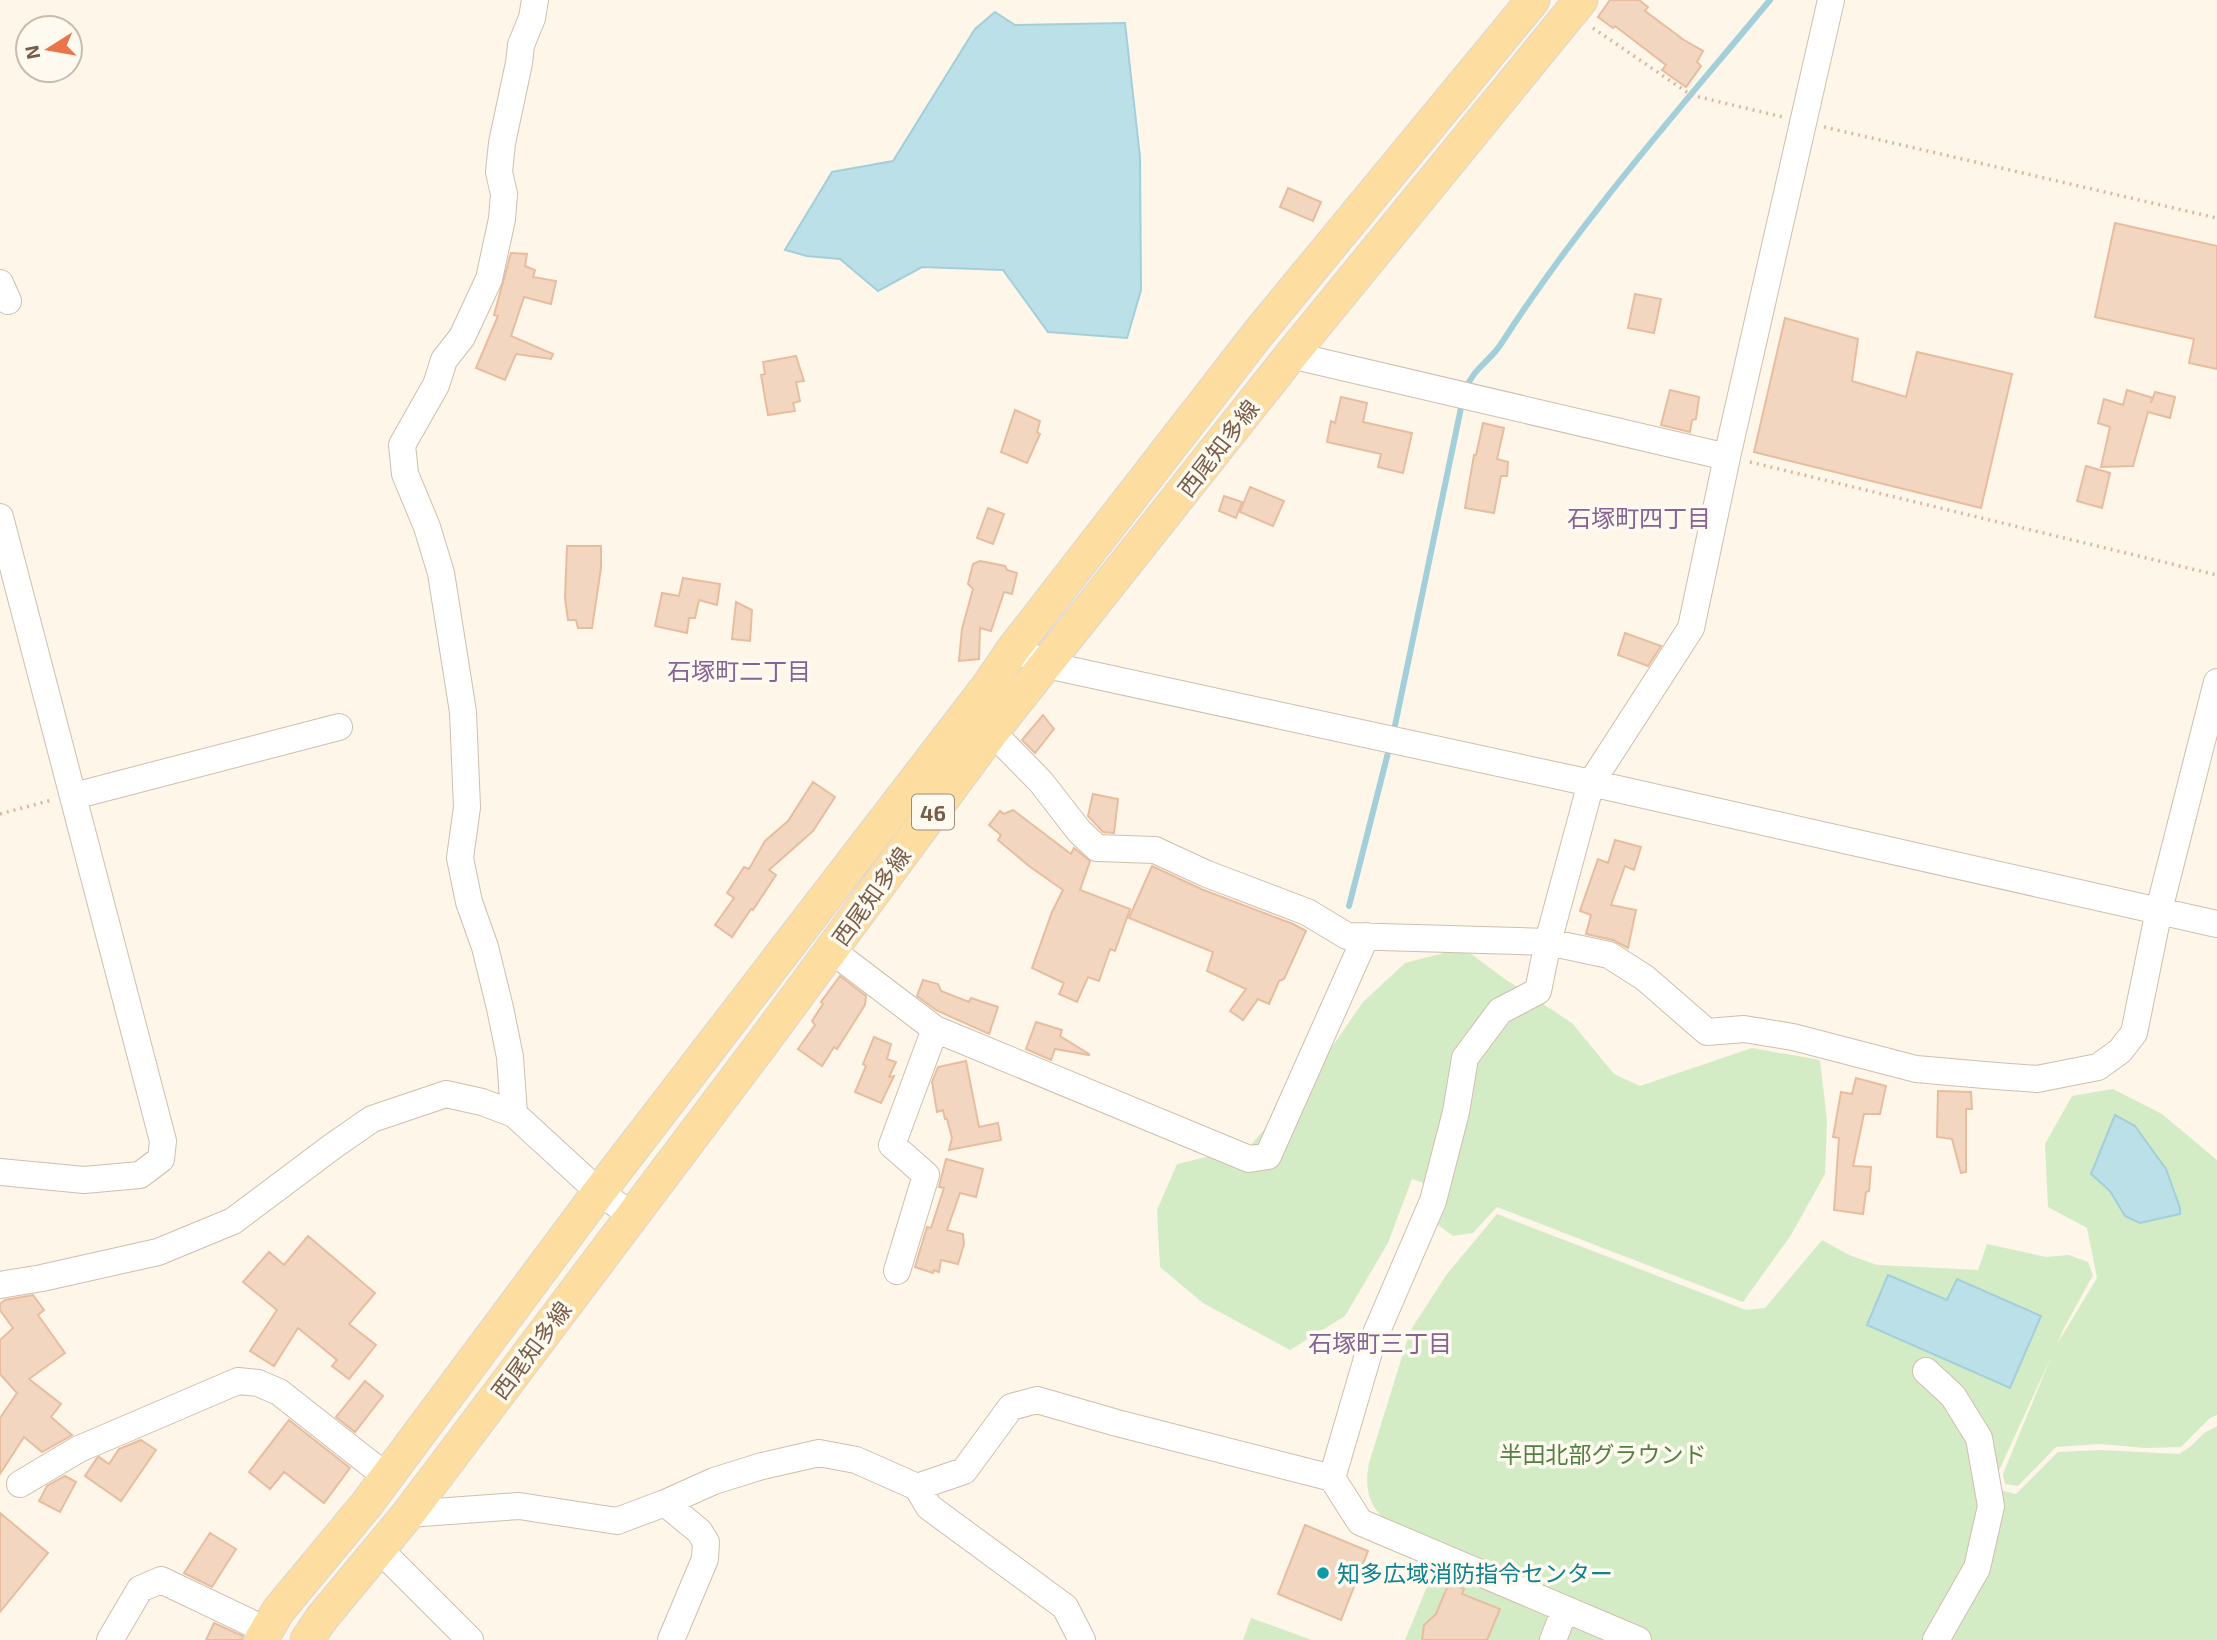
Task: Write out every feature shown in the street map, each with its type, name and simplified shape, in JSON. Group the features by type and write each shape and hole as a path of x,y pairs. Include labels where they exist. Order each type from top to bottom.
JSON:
{"main road":[{"name":"西尾知多線","path":"263,1635 278,1611 387,1477 599,1192 988,686 1014,648 1261,330 1533,0"},
{"name":"西尾知多線","path":"307,1640 320,1619 408,1514 992,732 1291,355 1576,6"}],"street":[{"path":"514,1114 510,1057 500,1008 485,947 469,902 460,858 467,807 463,712 441,573 427,527 405,474 402,445 436,385 444,360 462,337 489,279 502,219 504,194 499,172 502,144 521,45 536,0"},
{"path":"1332,1478 1371,1345 1433,1201 1456,1112 1465,1058 1500,1011 1538,991 1548,942 1591,783 1691,628 1831,0"},
{"path":"1291,355 1727,457"},
{"path":"0,517 163,1140 161,1159 140,1175 85,1180 0,1172"},
{"path":"1014,648 1046,665 1591,783 2217,924"},
{"path":"992,732 1041,782 1079,831 1097,848 1156,850 1207,874 1307,912 1347,936 1548,942 1609,955 1645,978 1707,1032 1744,1029 1793,1037 1916,1069 2037,1079 2098,1067 2120,1051 2134,1033 2160,910 2217,682"},
{"path":"74,796 339,727"},
{"path":"831,950 935,1029 1249,1159 1268,1156 1366,936"},
{"path":"897,1271 926,1175 892,1145 935,1029"},
{"path":"0,1285 159,1251 233,1221 372,1119 446,1094 482,1102 514,1114 599,1192 632,1215"},
{"path":"1926,1371 1953,1396 1979,1438 1991,1506 1977,1568 1936,1640"},
{"path":"20,1484 79,1449 238,1381 258,1383 279,1392 387,1477"},
{"path":"917,1487 964,1471 1011,1407 1037,1400 1332,1478 1360,1522 1637,1640"},
{"path":"408,1514 519,1506 617,1521 714,1481 762,1466 819,1453 856,1460 917,1487 929,1507 1065,1606 1082,1640"},
{"path":"665,1503 699,1531 706,1542 705,1559 671,1640"},
{"path":"380,1550 470,1640"},
{"path":"110,1640 140,1589 161,1580 263,1635"},
{"path":"1553,1640 1564,1609"}],"path":[{"path":"1576,6 1691,95 2217,218"},
{"path":"1727,457 2217,575"},
{"path":"0,814 74,796"}],"green space":[{"path":"1463,948 1572,1023 1614,1074 1640,1086 1752,1048 1820,1060 1827,1121 1825,1174 1791,1235 1743,1302 1497,1207 1473,1233 1453,1236 1438,1225 1447,1191 1412,1179 1388,1243 1345,1316 1290,1350 1203,1303 1160,1267 1157,1210 1177,1164 1249,1147 1318,1067 1363,1002 1405,963"},
{"name":"半田北部グラウンド","path":"2113,1089 2162,1114 2217,1160 2217,1415 2210,1418 2181,1447 2146,1448 2100,1444 2056,1447 2018,1486 2005,1484 2003,1474 2052,1355 1996,1477 2000,1490 2016,1494 2058,1452 2100,1450 2179,1454 2217,1426 2217,1640 1405,1640 1442,1550 1398,1528 1376,1510 1367,1482 1369,1463 1410,1331 1447,1274 1497,1214 1746,1310 1765,1308 1822,1240 1849,1255 1877,1265 1978,1270 1987,1244 2046,1257 2069,1255 2088,1262 2093,1275 2057,1344 2097,1278 2087,1228 2048,1207 2045,1144 2072,1096"},
{"path":"1251,1618 1312,1640 1243,1640"}],"water":[{"path":"995,12 1015,25 1125,23 1140,157 1141,290 1127,338 1048,332 1003,270 922,267 878,291 840,259 807,256 785,250 832,172 893,161 975,29"},
{"path":"2115,1115 2135,1126 2166,1169 2180,1214 2140,1223 2125,1216 2110,1191 2091,1174"},
{"path":"1888,1275 1947,1300 1957,1279 2041,1316 2010,1388 1867,1325"}],"building":[{"path":"1610,0 1639,0 1648,7 1645,11 1703,51 1697,62 1701,66 1686,87 1662,70 1666,65 1615,26 1613,28 1598,17"},
{"path":"1288,188 1321,202 1313,221 1280,207"},
{"path":"2115,223 2217,246 2217,369 2189,363 2194,339 2095,317"},
{"path":"511,253 527,254 525,266 535,270 533,277 556,281 551,304 524,297 511,336 553,354 551,359 516,354 505,380 476,368 498,316 494,315"},
{"path":"1635,294 1661,299 1654,333 1628,328"},
{"path":"1785,318 1858,339 1852,381 1906,397 1917,352 2012,374 1981,508 1754,452"},
{"path":"796,356 804,381 796,382 800,401 793,403 795,411 768,415 761,375 765,374 763,362"},
{"path":"1670,390 1699,397 1696,419 1692,420 1690,432 1661,425"},
{"path":"2127,390 2153,398 2155,392 2175,397 2170,418 2148,412 2133,466 2101,467 2110,427 2098,423 2104,399 2123,405"},
{"path":"1341,397 1367,403 1363,422 1412,433 1403,473 1378,467 1381,454 1327,442 1331,421 1335,423"},
{"path":"1015,410 1040,421 1037,432 1040,434 1027,463 1001,452"},
{"path":"1483,423 1504,428 1497,459 1508,462 1507,476 1501,476 1494,513 1465,508 1474,455"},
{"path":"2086,466 2110,473 2102,508 2077,501"},
{"path":"1250,487 1284,501 1273,526 1240,512"},
{"path":"1224,496 1242,502 1236,518 1219,511"},
{"path":"988,508 1004,514 993,544 977,538"},
{"path":"567,546 601,546 601,568 592,628 578,628 576,620 568,620 565,598"},
{"path":"980,561 1005,566 1007,570 1017,573 1012,594 1004,592 991,631 980,628 979,659 959,661 962,629 973,589 968,584 973,564"},
{"path":"683,578 720,584 717,605 699,600 695,618 689,618 687,633 655,626 662,593 679,596"},
{"path":"736,602 752,610 750,641 732,639"},
{"path":"1625,633 1661,646 1648,666 1618,655"},
{"path":"1043,715 1054,729 1035,753 1022,740"},
{"path":"813,782 835,797 813,831 769,870 776,875 732,937 715,925 734,898 727,893 744,867 749,869 765,841 788,821"},
{"path":"1093,794 1118,799 1114,833 1103,832 1088,816"},
{"path":"1013,810 1071,854 1074,848 1090,861 1080,890 1130,909 1115,951 1110,949 1099,981 1088,977 1077,1002 1059,994 1064,983 1032,968 1063,890 998,840 1001,835 989,825 1000,811 1004,814"},
{"path":"1615,840 1641,847 1634,870 1625,866 1611,905 1636,910 1628,948 1613,940 1586,934 1591,915 1580,911 1598,859 1608,863"},
{"path":"1152,866 1201,889 1306,931 1269,1004 1258,999 1243,1020 1230,1011 1246,989 1207,971 1213,952 1129,918"},
{"path":"840,976 866,996 865,1005 837,1049 834,1047 822,1066 798,1049 815,1025 812,1021 823,1004 821,1002"},
{"path":"923,980 938,984 941,991 969,1002 971,998 998,1007 989,1034 936,1010 917,996"},
{"path":"1036,1022 1062,1030 1060,1036 1089,1055 1055,1049 1051,1060 1026,1049"},
{"path":"874,1037 891,1044 887,1059 896,1062 889,1077 894,1076 881,1103 855,1092"},
{"path":"966,1061 979,1127 998,1123 1001,1140 949,1150 952,1138 943,1110 937,1112 932,1082 938,1067"},
{"path":"1856,1078 1886,1086 1880,1114 1864,1114 1853,1166 1871,1167 1863,1214 1834,1210 1839,1138 1833,1137 1841,1092 1852,1094"},
{"path":"1938,1091 1971,1092 1972,1109 1966,1109 1966,1172 1961,1173 1952,1139 1937,1137"},
{"path":"946,1159 983,1169 976,1197 960,1193 947,1230 963,1234 964,1244 958,1264 941,1260 939,1272 934,1270 933,1273 915,1267 927,1227 931,1228 944,1188 939,1187"},
{"path":"308,1236 375,1293 349,1324 376,1345 349,1379 332,1366 337,1360 298,1328 274,1366 250,1351 277,1310 243,1282 269,1252 284,1265"},
{"path":"33,1295 44,1310 38,1315 65,1353 29,1379 61,1404 51,1417 72,1435 42,1452 24,1437 0,1474 0,1418 17,1393 0,1374 0,1340 13,1328 0,1310 0,1304 5,1300"},
{"path":"365,1381 383,1396 355,1432 336,1417"},
{"path":"289,1420 350,1468 324,1503 284,1472 270,1489 249,1472"},
{"path":"141,1440 156,1450 121,1501 85,1476 97,1458 109,1464 119,1449"},
{"path":"65,1476 76,1482 60,1512 39,1501 47,1486"},
{"path":"0,1513 48,1553 0,1612"},
{"name":"知多広域消防指令センター","path":"1305,1525 1368,1551 1341,1620 1278,1594"},
{"path":"210,1533 236,1549 212,1587 184,1573"},
{"path":"1449,1583 1464,1589 1462,1594 1500,1609 1487,1640 1422,1640 1424,1625 1436,1614"},
{"path":"214,1623 243,1636 242,1640 206,1640"}],"waterway":[{"path":"1466,389 1472,376 1497,350 1531,298 1596,211 1770,0"},
{"path":"1393,735 1462,403"},
{"path":"1349,906 1390,745"}],"place":[{"name":"知多広域消防指令センター","path":"1323,1573"}],"district":[{"name":"石塚町四丁目","path":"1639,517"},
{"name":"石塚町二丁目","path":"739,670"},
{"name":"石塚町三丁目","path":"1380,1342"}]}
